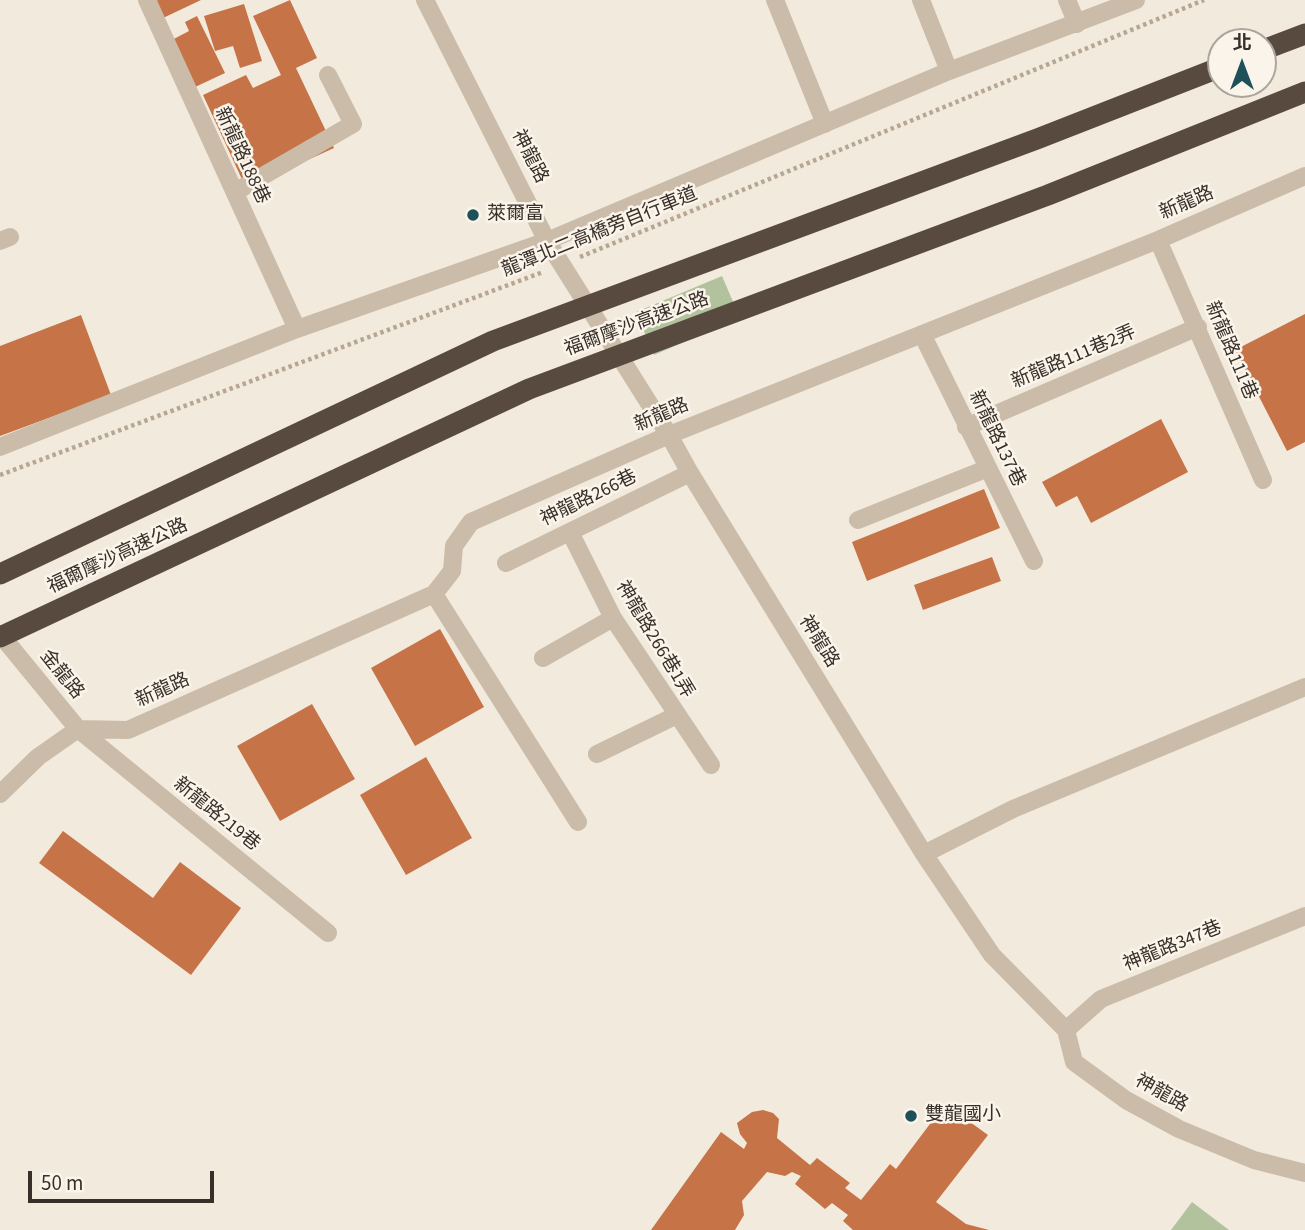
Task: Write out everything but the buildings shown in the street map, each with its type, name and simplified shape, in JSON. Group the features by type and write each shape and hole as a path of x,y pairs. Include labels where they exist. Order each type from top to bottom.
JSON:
{"highway":[{"path":"1277,45 1305,34"},
{"name":"福爾摩沙高速公路","path":"0,574 493,341 1024,144 1207,72"},
{"name":"福爾摩沙高速公路","path":"0,636 529,389 1048,195 1305,92"}],"street":[{"name":"新龍路188巷","path":"147,0 297,329"},
{"name":"神龍路","path":"425,0 547,241 669,435 923,854 992,955 1066,1030 1074,1062 1126,1100 1179,1129 1254,1160 1305,1173"},
{"path":"775,0 825,124"},
{"path":"921,0 949,71"},
{"path":"1067,0 1077,24"},
{"path":"0,447 297,329 547,241 949,71 1136,0"},
{"path":"235,192 354,124 328,75"},
{"name":"新龍路","path":"78,729 128,730 434,594 452,571 454,545 471,522 669,435 1158,240 1305,176"},
{"name":"新龍路111巷","path":"1158,240 1263,480"},
{"name":"新龍路111巷2弄","path":"966,427 1198,327"},
{"name":"新龍路137巷","path":"922,334 986,469 1034,561"},
{"path":"858,520 986,469"},
{"name":"神龍路266巷","path":"506,563 690,473"},
{"name":"神龍路266巷1弄","path":"570,532 613,618 675,716 710,765"},
{"path":"434,594 578,822"},
{"path":"543,658 613,618"},
{"name":"金龍路","path":"0,636 78,729 38,757 0,794"},
{"path":"923,854 1013,809 1305,687"},
{"path":"597,754 675,716"},
{"name":"新龍路219巷","path":"78,729 328,933"},
{"name":"神龍路347巷","path":"1066,1030 1101,999 1305,916"}],"path":[{"name":"龍潭北二高橋旁自行車道","path":"0,475 562,265 1204,0"}],"green space":[{"path":"722,276 740,318 654,355 636,312"},
{"path":"1192,1202 1229,1230 1171,1230"}],"place":[{"name":"萊爾富","path":"473,215"},
{"name":"雙龍國小","path":"911,1116"}]}
